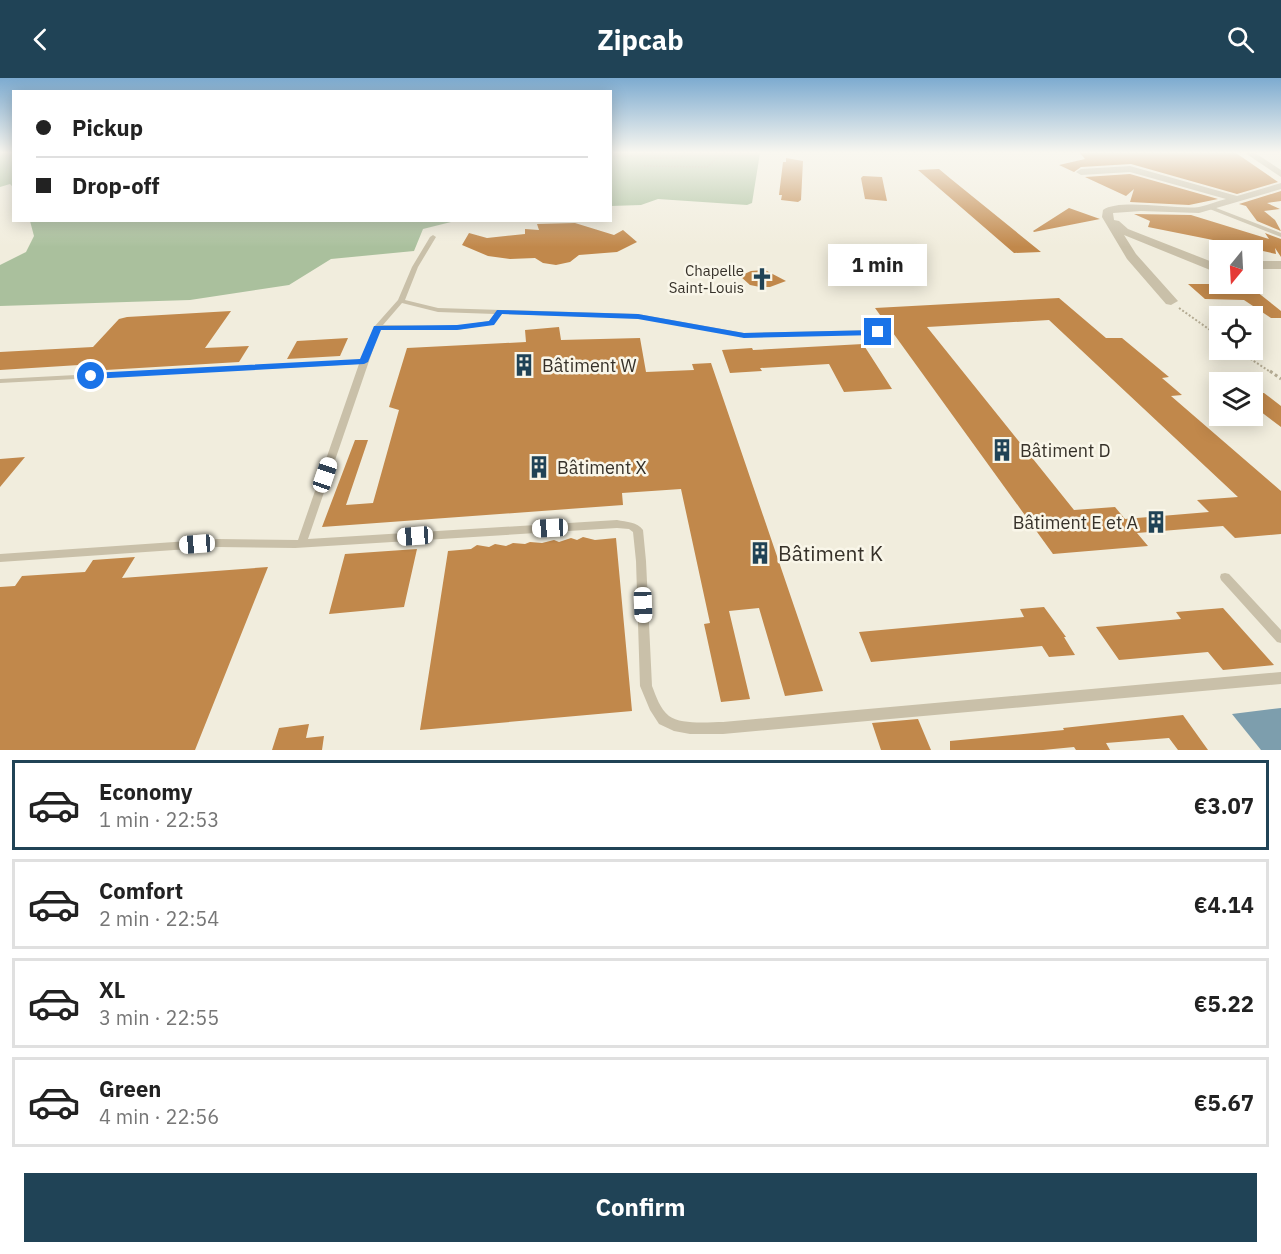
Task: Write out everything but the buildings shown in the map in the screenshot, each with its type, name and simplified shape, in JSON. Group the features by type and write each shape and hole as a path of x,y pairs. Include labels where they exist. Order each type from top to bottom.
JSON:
{"street":[{"path":"1186,184 1235,198"},
{"path":"1171,301 1131,256 1107,217 1108,210 1127,208 1199,210 1281,186"},
{"path":"1107,217 1124,231 1209,266"},
{"path":"1263,266 1281,265"}],"lane":[{"path":"1209,207 1281,235"},
{"path":"302,543 377,327 400,301 415,267 433,237"},
{"path":"400,301 438,310 638,316 744,335 878,332"},
{"path":"377,327 457,328 491,323 500,312"},
{"path":"0,381 364,362"},
{"path":"0,558 218,543 302,543 617,524 631,526 638,530 642,561 646,686 654,706 664,720 690,728 723,728 1281,678"},
{"path":"1225,578 1281,638"}],"path":[{"path":"1171,301 1209,329"},
{"path":"1252,360 1281,379"}],"green space":[{"path":"612,184 755,184 752,203 747,205 658,199 641,205 612,206"},
{"path":"30,222 451,222 423,229 414,251 331,259 289,285 190,300 0,306 0,265 26,252 34,236"}],"water":[{"path":"1281,708 1281,750 1261,750 1232,714"}],"place":[{"name":"Chapelle Saint-Louis","path":"762,279"},
{"name":"Bâtiment W","path":"524,365"},
{"name":"Bâtiment D","path":"1002,450"},
{"name":"Bâtiment X","path":"539,467"},
{"name":"Bâtiment E et A","path":"1156,522"},
{"name":"Bâtiment K","path":"760,553"}],"route":[{"path":"91,376 364,362 377,327 457,328 491,323 500,312 638,316 744,335 878,332"}]}
